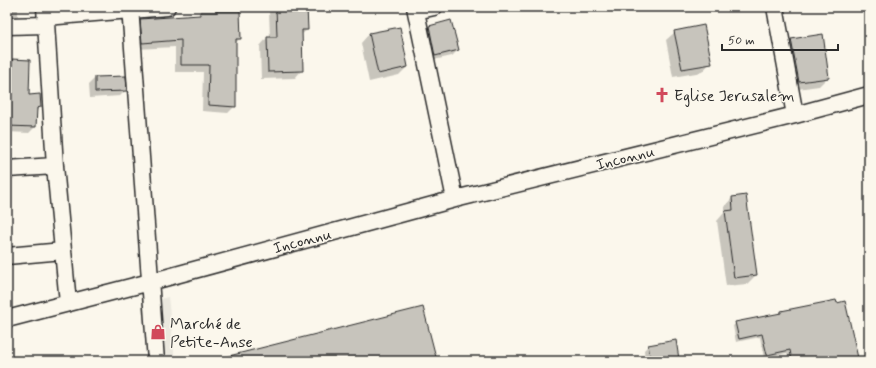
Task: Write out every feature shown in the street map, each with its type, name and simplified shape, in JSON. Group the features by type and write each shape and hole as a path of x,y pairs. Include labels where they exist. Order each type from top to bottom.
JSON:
{"street":[{"path":"7,26 46,16 167,7"},
{"path":"434,7 416,9 455,199"},
{"path":"775,7 795,115"},
{"path":"130,9 156,361"},
{"path":"46,16 55,166 68,303"},
{"name":"Inconnu","path":"7,319 150,282 455,199 795,115 869,95"},
{"path":"7,169 55,166"},
{"path":"7,256 63,251"}],"shaded area":[{"name":"Marché de Petite-Anse","path":"168,297 175,361 147,361 142,304"}],"building":[{"path":"276,7 307,7 308,30 302,30 303,71 268,72 267,37 277,37"},
{"path":"240,11 241,39 236,39 236,107 208,105 209,65 181,65 181,40 142,43 140,19 200,15 200,12"},
{"path":"451,20 459,50 435,56 429,26"},
{"path":"704,25 712,64 682,69 674,31"},
{"path":"400,27 408,67 378,74 369,33"},
{"path":"823,34 829,78 799,82 791,39"},
{"path":"12,59 30,60 29,95 40,94 41,107 37,108 36,127 7,126 8,114 10,114 8,97 10,97"},
{"path":"126,76 127,91 95,92 95,77"},
{"path":"746,195 757,275 734,278 725,211 733,210 732,197"},
{"path":"836,300 837,303 845,301 858,358 846,361 792,361 790,350 767,355 762,334 739,339 735,322"},
{"path":"423,307 437,361 226,361 225,357"},
{"path":"676,340 679,359 671,361 651,361 648,345"}],"place":[{"name":"Eglise Jerusalem","path":"662,95"},
{"name":"Marché de Petite-Anse","path":"158,332"}]}
